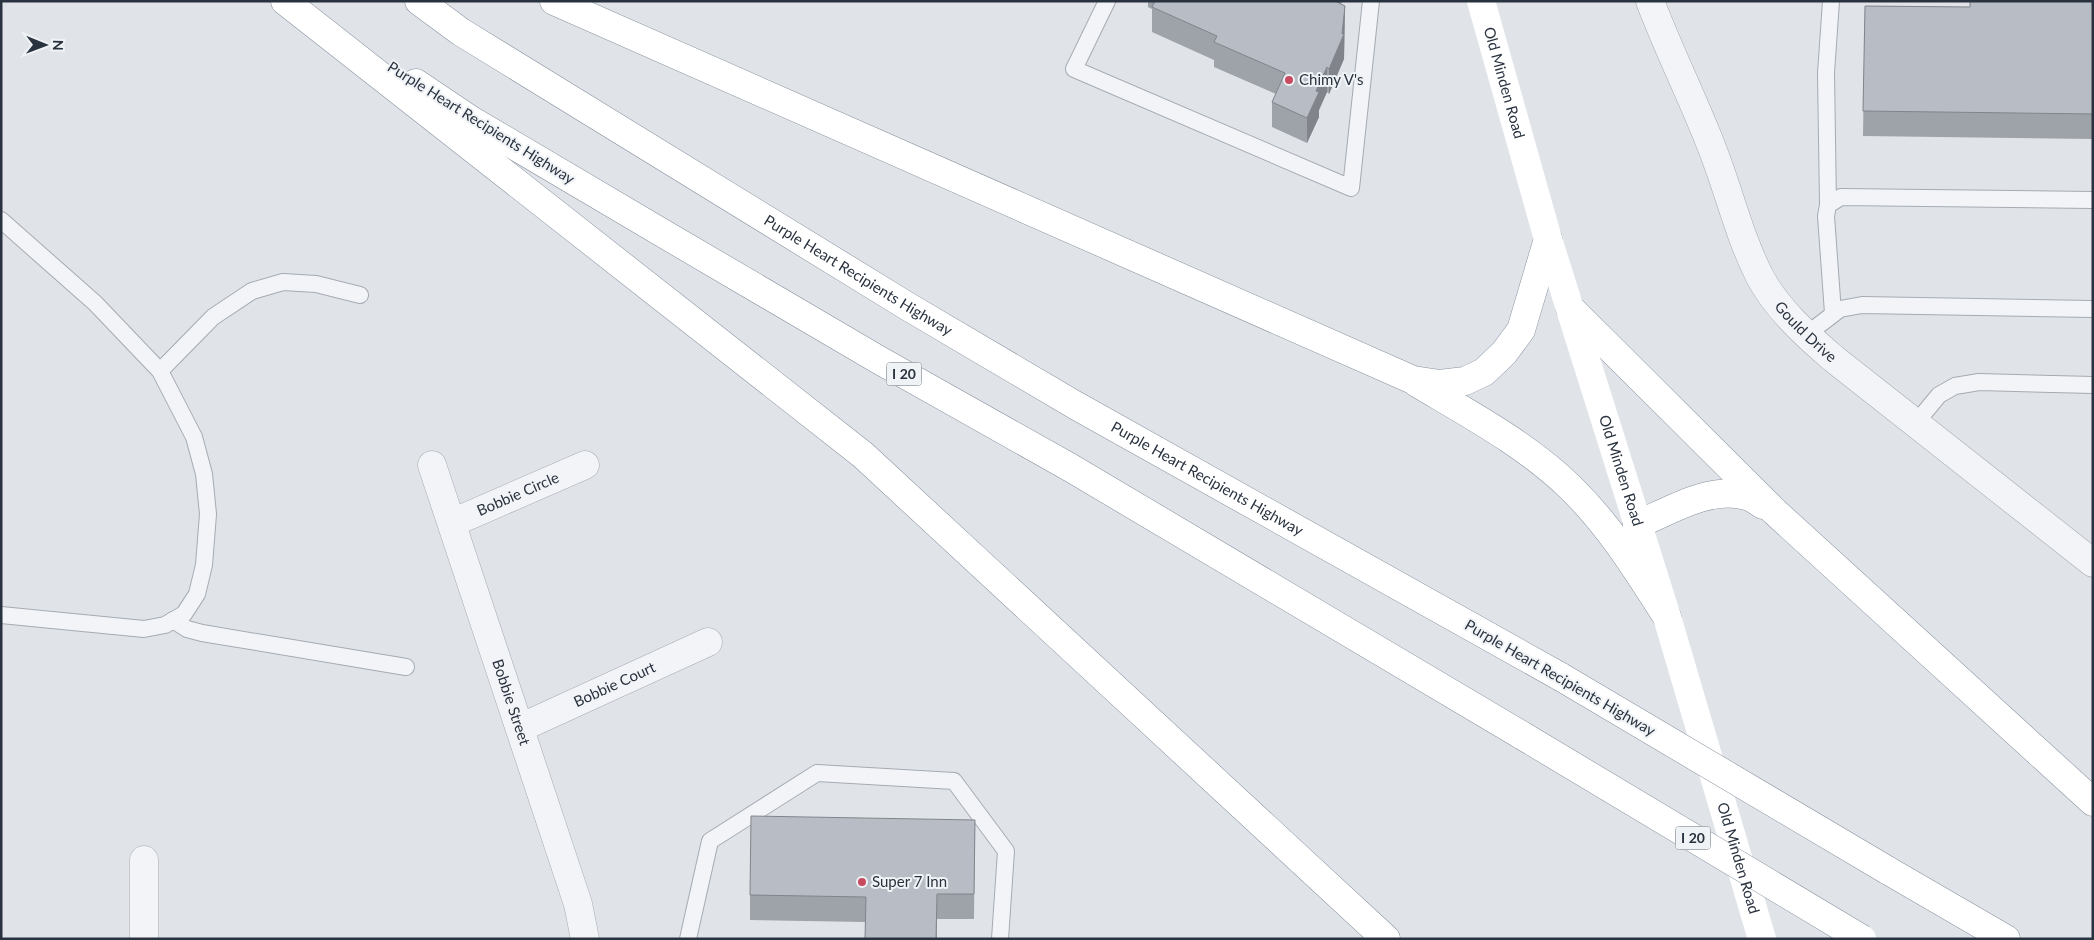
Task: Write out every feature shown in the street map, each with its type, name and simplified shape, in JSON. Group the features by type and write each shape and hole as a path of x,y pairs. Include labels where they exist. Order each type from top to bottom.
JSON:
{"main road":[{"path":"285,1 863,455 1386,939"},
{"name":"Purple Heart Recipients Highway","path":"291,1 471,120 879,360 1071,468 1862,939"},
{"name":"Purple Heart Recipients Highway","path":"419,1 461,32 724,194 1066,400 1561,677 2006,939"},
{"path":"554,1 1413,380 1489,426 1538,460 1572,488 1621,545 1667,617"},
{"name":"Old Minden Road","path":"1481,1 1548,238 1667,617 1762,939"},
{"path":"1413,380 1440,384 1465,382 1484,372 1504,353 1521,330 1548,238"},
{"path":"1570,308 1775,512 2093,802"},
{"path":"1637,524 1703,496 1725,492 1747,496 1775,512"}],"street":[{"name":"Gould Drive","path":"1650,1 1713,149 1744,239 1761,278 1779,303 1806,335 1915,424 2093,563"},
{"name":"Bobbie Circle","path":"452,523 585,465"},
{"name":"Bobbie Street","path":"432,466 578,904 585,939"},
{"name":"Bobbie Court","path":"520,728 708,642"},
{"path":"144,860 144,939"}],"lane":[{"path":"1107,1 1074,69 1351,188 1371,1"},
{"path":"1831,1 1826,73 1828,205 1826,216 1833,313"},
{"path":"1828,205 1841,197 2093,200"},
{"path":"1,220 96,304 160,371 194,437 204,474 208,514 204,565 197,594 184,614 165,625 144,629 1,615"},
{"path":"160,371 213,317 252,291 283,282 316,284 360,295"},
{"path":"1806,335 1840,309 1862,304 2093,309"},
{"path":"1915,424 1940,395 1955,386 1979,382 2093,385"},
{"path":"173,620 186,628 202,633 406,667"},
{"path":"688,939 710,841 818,773 954,782 1006,851 1000,939"}],"building":[{"name":"Chimy V's","path":"1155,1 1335,1 1345,6 1342,34 1344,34 1329,69 1327,67 1316,91 1319,92 1307,118 1272,102 1285,73 1214,42 1217,36 1152,7"},
{"path":"1970,1 2093,1 2093,114 1863,111 1865,6 1970,7"},
{"name":"Super 7 Inn","path":"751,816 975,820 974,894 937,894 936,939 865,939 866,897 750,895"}],"place":[{"name":"Chimy V's","path":"1289,80"},
{"name":"Super 7 Inn","path":"862,882"}]}
